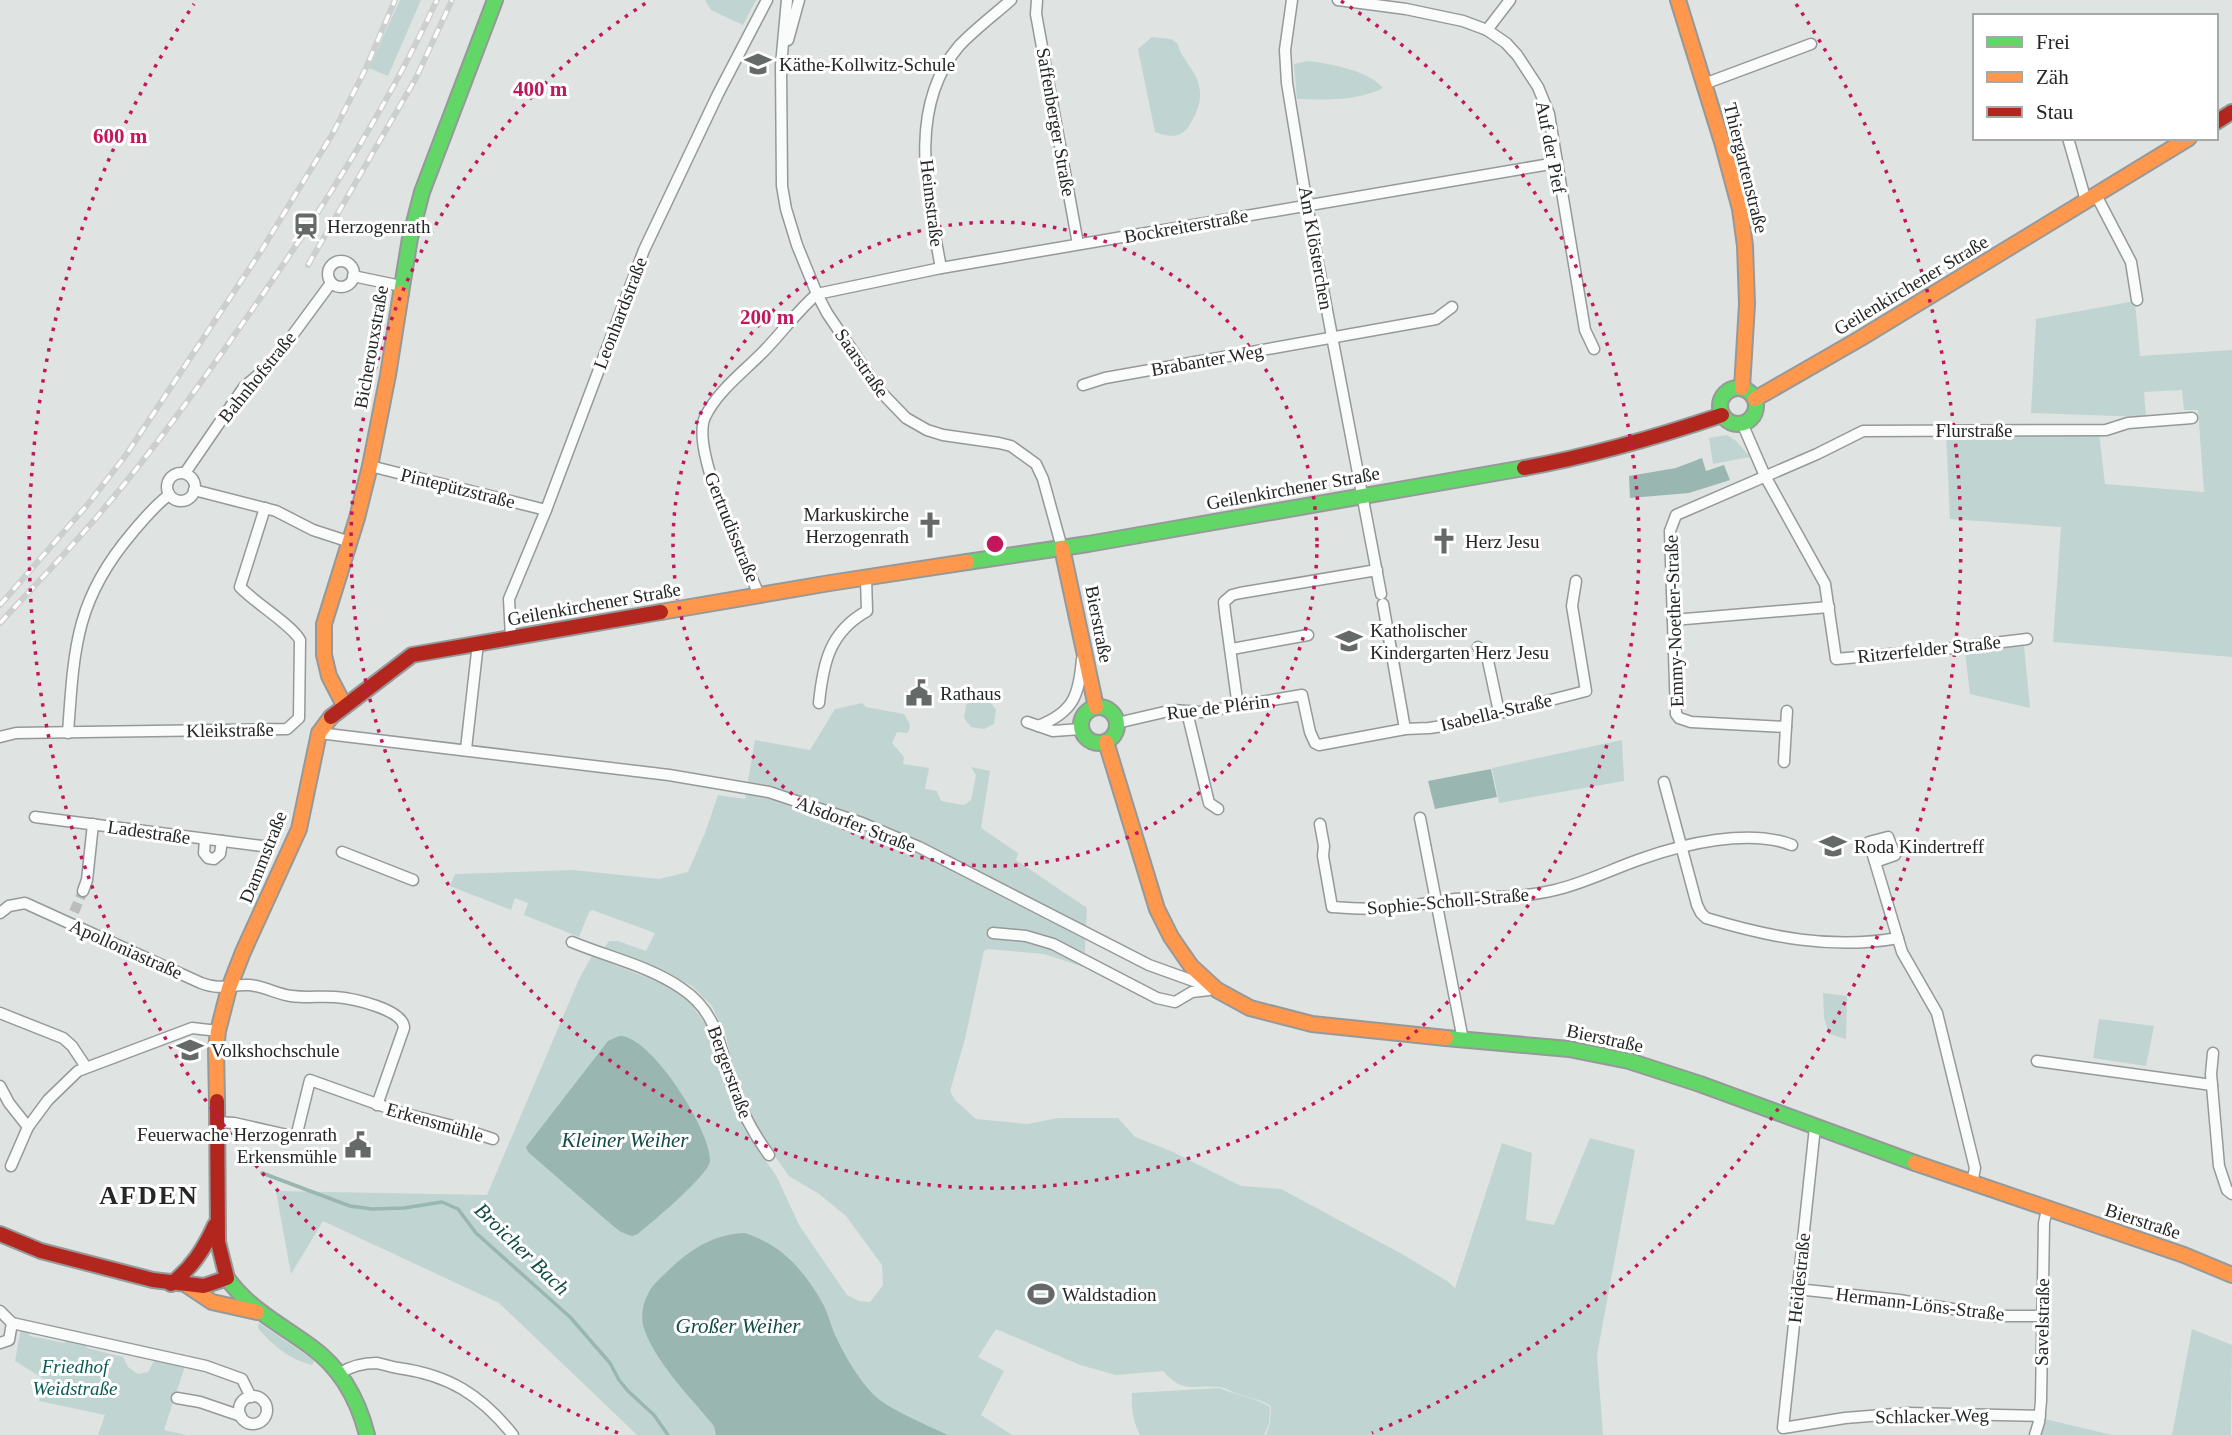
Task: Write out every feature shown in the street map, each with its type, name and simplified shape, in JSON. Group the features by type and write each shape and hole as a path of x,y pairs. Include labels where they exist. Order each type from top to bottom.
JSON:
{"main road":[{"name":"Bicherouxstraße","path":"344,705 329,676 324,655 323,637 328,610 370,466 401,286 422,192 495,0"},
{"name":"Thiergartenstraße","path":"1678,0 1733,181 1743,233 1747,304 1742,388"},
{"name":"Geilenkirchener Straße","path":"1755,399 1868,334 2186,140"},
{"path":"1742,388 1750,392 1755,399 1752,416 1742,423 1731,422 1720,409 1722,397 1730,389 1742,388"},
{"name":"Geilenkirchener Straße","path":"344,705 412,655 760,595 1062,548 1580,457 1663,435 1723,415"},
{"name":"Bierstraße","path":"1062,548 1096,707"},
{"name":"Dammstraße","path":"227,1278 220,1256 217,1219 215,1076 218,1031 229,988 243,953 299,829 319,733 344,705"},
{"path":"1096,707 1108,709 1117,723 1115,735 1106,742 1094,743 1088,740 1082,729 1086,713 1096,707"},
{"name":"Bierstraße","path":"1106,742 1157,909 1171,937 1191,966 1217,990 1250,1009 1318,1025 1569,1049 1629,1061 2184,1255 2232,1275"},
{"path":"171,1284 198,1260 217,1219"},
{"path":"0,1234 41,1251 171,1284 204,1286 227,1278 238,1295 258,1313 310,1346 340,1373 358,1406 367,1435"},
{"path":"188,1286 212,1302 258,1313"}],"street":[{"name":"Leonhardstraße","path":"511,638 509,600 648,241 718,94 767,0"},
{"name":"Saarstraße","path":"787,0 781,65 782,165 786,209 817,294 879,390 906,418 927,430 943,435 1011,446 1036,464 1043,479 1062,548"},
{"path":"781,65 799,0"},
{"name":"Heimstraße","path":"941,268 925,171 926,136 933,94 940,75 957,48 1011,0"},
{"name":"Saffenberger Straße","path":"1037,0 1036,14 1078,244"},
{"name":"Am Klösterchen","path":"1292,0 1284,62 1307,205 1364,495 1405,729"},
{"name":"Auf der Pief","path":"1338,0 1408,5 1463,21 1488,30 1517,55 1538,87 1549,114 1585,330 1594,349"},
{"path":"1488,30 1510,0"},
{"name":"Thiergartenstraße","path":"1704,84 1811,44"},
{"path":"2069,140 2091,198 2131,262 2137,300"},
{"name":"Bockreiterstraße","path":"817,294 941,268 1556,163"},
{"name":"Bahnhofstraße","path":"335,263 347,263 353,276 350,283 337,287 331,283 328,272 335,263"},
{"name":"Bahnhofstraße","path":"353,276 401,286"},
{"name":"Bahnhofstraße","path":"185,473 243,389 272,363 331,283"},
{"name":"Gertrudisstraße","path":"760,595 708,471 702,438 704,419 717,399 817,294"},
{"name":"Brabanter Weg","path":"1083,385 1105,378 1436,319 1452,307"},
{"name":"Flurstraße","path":"1765,476 1870,430 2106,430 2128,423 2192,418"},
{"name":"Ritzerfelder Straße","path":"1742,423 1765,476 1825,584 1836,659 2027,639"},
{"name":"Pintepützstraße","path":"370,466 545,510"},
{"path":"177,473 185,473 194,482 194,490 185,500 177,500 169,495 167,486 170,478 177,473"},
{"name":"Emmy-Noether-Straße","path":"1765,476 1676,515 1670,531 1675,709 1679,718 1690,722 1786,727"},
{"path":"194,490 265,508 288,516 313,530 350,542"},
{"path":"68,733 76,646 90,596 121,546 160,501 169,495"},
{"name":"Kleikstraße","path":"0,737 16,733 287,729 299,718 300,640 296,632 240,587 265,508"},
{"path":"1238,706 1224,602 1232,595 1377,570"},
{"path":"819,703 822,673 831,646 852,620 867,611 866,578"},
{"name":"Isabella-Straße","path":"1405,729 1457,724 1586,691 1572,606 1576,581"},
{"path":"1673,620 1829,607"},
{"path":"1232,649 1308,635"},
{"path":"466,749 478,643"},
{"path":"1038,726 1059,717 1074,701 1081,678 1083,645"},
{"path":"1478,647 1487,656 1499,712"},
{"name":"Rue de Plérin","path":"1117,723 1173,710 1201,712 1302,695 1310,732 1315,743 1319,745 1405,729"},
{"path":"1784,762 1787,711"},
{"path":"1187,712 1209,803 1218,809"},
{"path":"1027,722 1053,731 1082,729"},
{"name":"Alsdorfer Straße","path":"319,733 466,749 769,792 862,823 919,847 1149,965 1217,990"},
{"path":"1664,782 1697,905 1706,918 1748,931 1804,941 1835,944 1898,938"},
{"name":"Ladestraße","path":"35,817 262,846"},
{"path":"1420,818 1463,1040"},
{"name":"Ladestraße","path":"83,891 87,880 93,824"},
{"name":"Sophie-Scholl-Straße","path":"1320,824 1332,907 1393,908 1436,901 1494,899 1557,890 1643,858 1704,842 1773,838 1792,845"},
{"name":"Ladestraße","path":"205,839 204,853 208,858 214,859 220,853 222,841"},
{"path":"342,852 414,880"},
{"path":"1875,862 1909,965 1937,1013 1975,1168 1972,1183"},
{"name":"Apolloniastraße","path":"0,914 9,906 25,903 205,985 229,988"},
{"path":"68,923 74,912"},
{"path":"993,933 1026,936 1053,944 1157,999 1175,1002 1192,992 1217,990"},
{"name":"Bergerstraße","path":"572,942 666,979 699,1003 707,1012 721,1042 740,1104 756,1138 769,1155"},
{"name":"Erkensmühle","path":"229,988 252,985 297,997 358,1000 399,1017 404,1023 403,1034 377,1105"},
{"path":"0,1013 63,1038 86,1067"},
{"path":"10,1166 28,1127 68,1078 86,1067 192,1028 218,1031"},
{"path":"2213,1054 2219,1167 2227,1190 2232,1194"},
{"path":"2037,1061 2213,1085"},
{"name":"Erkensmühle","path":"216,1122 234,1123 296,1137 310,1080 401,1114 457,1127 493,1139"},
{"path":"0,1086 9,1103 28,1127"},
{"name":"Heidestraße","path":"1783,1428 1815,1127"},
{"name":"Savelstraße","path":"2035,1435 2040,1416 2044,1223 2047,1209"},
{"name":"Hermann-Löns-Straße","path":"1797,1289 1899,1300 1994,1316 2043,1316"},
{"path":"0,1311 12,1323 216,1369 242,1379 251,1397"},
{"path":"0,1343 9,1340 12,1323"},
{"path":"340,1373 350,1367 376,1363 435,1376 472,1395 494,1413 513,1435"},
{"path":"177,1398 200,1402 245,1420 258,1423 267,1411 263,1400 251,1397 240,1405 245,1420 245,1435"},
{"name":"Schlacker Weg","path":"1783,1428 1845,1418 1907,1413 2040,1416"}],"green space":[{"path":"400,0 421,0 388,76 369,68"},
{"path":"705,0 756,0 743,25 711,10"},
{"path":"1152,37 1171,39 1178,44 1199,87 1199,102 1194,117 1189,126 1178,135 1169,136 1155,132 1138,49"},
{"path":"1308,61 1358,72 1383,88 1352,97 1297,99 1294,64"},
{"path":"2135,301 2140,356 2232,350 2232,657 2053,642 2061,527 1950,519 1946,434 2099,433 2105,484 2204,492 2198,410 2184,410 2182,390 2144,392 2146,417 2031,413 2036,319"},
{"path":"1727,435 1750,457 1713,464 1709,438"},
{"path":"2024,646 2030,708 1970,694 1965,652"},
{"path":"974,699 990,702 996,710 994,724 984,729 971,727 964,718 966,705"},
{"path":"862,703 866,707 904,714 910,728 907,733 897,732 892,743 904,757 903,764 929,768 925,789 937,791 941,801 964,805 971,800 976,775 971,767 990,771 981,828 1018,853 1016,860 1087,908 1084,967 1044,954 988,949 984,951 965,1039 950,1091 955,1100 976,1119 1027,1124 1058,1118 1118,1118 1135,1137 1173,1152 1241,1186 1281,1189 1402,1254 1455,1288 1502,1143 1532,1153 1526,1220 1554,1225 1590,1138 1635,1150 1597,1355 1603,1435 1266,1435 1271,1406 1262,1401 1221,1387 1184,1386 1163,1371 1116,1375 1080,1365 996,1329 978,1357 1004,1371 981,1415 1012,1435 637,1435 499,1303 323,1221 291,1274 276,1191 487,1195 579,979 592,956 671,987 684,995 707,1026 735,1108 750,1138 777,1177 799,1225 847,1295 859,1301 870,1302 883,1285 882,1265 846,1216 819,1194 789,1176 761,1137 738,1092 726,1036 712,1006 692,986 649,964 604,948 609,941 618,941 646,951 655,933 592,910 579,937 524,915 528,903 515,898 511,910 450,886 455,874 573,870 659,879 688,872 718,795 745,799 755,740 810,750 835,709"},
{"path":"1622,740 1624,781 1499,803 1492,768"},
{"path":"1823,993 1847,996 1846,1039 1829,1034 1824,1018"},
{"path":"2099,1019 2154,1026 2146,1066 2093,1058"},
{"path":"259,1323 315,1361 312,1365 282,1351 258,1328"},
{"name":"Friedhof Weidstraße","path":"21,1328 30,1336 65,1343 67,1338 85,1343 87,1348 123,1357 128,1367 138,1374 148,1372 155,1359 185,1366 164,1430 186,1435 98,1435 105,1415 39,1401 44,1379 15,1361"},
{"path":"2192,1329 2232,1345 2231,1435 2172,1435"},
{"path":"1220,1388 1270,1407 1269,1423 1264,1435 1140,1435 1133,1414 1132,1393"},
{"path":"2045,1419 2112,1435 2040,1435"}],"water":[{"path":"1702,458 1706,471 1724,465 1730,480 1689,493 1630,498 1629,476 1676,468"},
{"path":"1491,769 1497,797 1435,809 1428,781"},
{"name":"Kleiner Weiher","path":"619,1036 632,1039 662,1066 701,1128 710,1161 700,1177 678,1199 638,1234 632,1236 612,1225 528,1152 526,1147 608,1041"},
{"name":"Großer Weiher","path":"745,1233 770,1244 800,1270 823,1304 848,1360 878,1399 948,1435 716,1435 714,1426 655,1351 643,1325 643,1309 653,1286 689,1253 715,1239"}],"waterway":[{"name":"Broicher Bach","path":"262,1173 350,1206 372,1209 404,1208 442,1202 458,1209 476,1233 570,1317 610,1363 628,1391 654,1415 668,1435"}],"tunnel":[{"path":"74,912 83,891"}],"railway":[{"path":"0,605 88,504 126,455 261,251 333,133 366,68 395,0"},
{"path":"0,623 125,483 224,350 346,168 394,85 437,0"},
{"path":"308,265 416,78 452,0"}],"traffic: fast":[{"path":"401,293 410,238 422,192 495,0"},
{"path":"1738,388 1751,393 1756,406 1751,419 1738,424 1725,419 1720,406 1725,393 1738,388"},
{"path":"967,562 1088,544 1524,468"},
{"path":"1099,707 1112,712 1117,725 1112,738 1099,743 1086,738 1081,725 1086,712 1099,707"},
{"path":"1446,1038 1569,1049 1629,1061 1700,1084 1915,1163"},
{"path":"227,1278 245,1299 331,1364 347,1385 359,1409 367,1435"}],"traffic: slow":[{"path":"1678,0 1740,209 1745,246 1747,304 1742,388"},
{"path":"1755,399 1861,338 2186,140"},
{"path":"344,705 329,676 324,655 324,624 370,466 401,293"},
{"path":"1062,548 1096,707"},
{"path":"661,612 967,562"},
{"path":"217,1101 218,1031 229,988 299,829 319,733 331,717"},
{"path":"1106,742 1157,909 1171,937 1191,966 1217,990 1250,1008 1312,1024 1446,1038"},
{"path":"1915,1163 2184,1255 2232,1275"},
{"path":"188,1286 212,1302 257,1312"}],"traffic: jam":[{"path":"2218,121 2232,112"},
{"path":"1524,468 1624,445 1722,415"},
{"path":"331,717 412,655 661,612"},
{"path":"0,1234 41,1251 153,1280 204,1286 227,1278 218,1242 217,1101"},
{"path":"171,1284 197,1258 215,1225"}],"place":[{"name":"Käthe-Kollwitz-Schule","path":"758,64"},
{"name":"Herzogenrath","path":"306,226"},
{"name":"Markuskirche Herzogenrath","path":"930,525"},
{"name":"Herz Jesu","path":"1444,541"},
{"name":"Katholischer Kindergarten Herz Jesu","path":"1349,641"},
{"name":"Rathaus","path":"919,693"},
{"name":"Roda Kindertreff","path":"1833,846"},
{"name":"Volkshochschule","path":"190,1050"},
{"name":"Feuerwache Herzogenrath Erkensmühle","path":"358,1145"},
{"name":"Waldstadion","path":"1041,1294"}],"district":[{"name":"AFDEN","path":"149,1195"}]}
